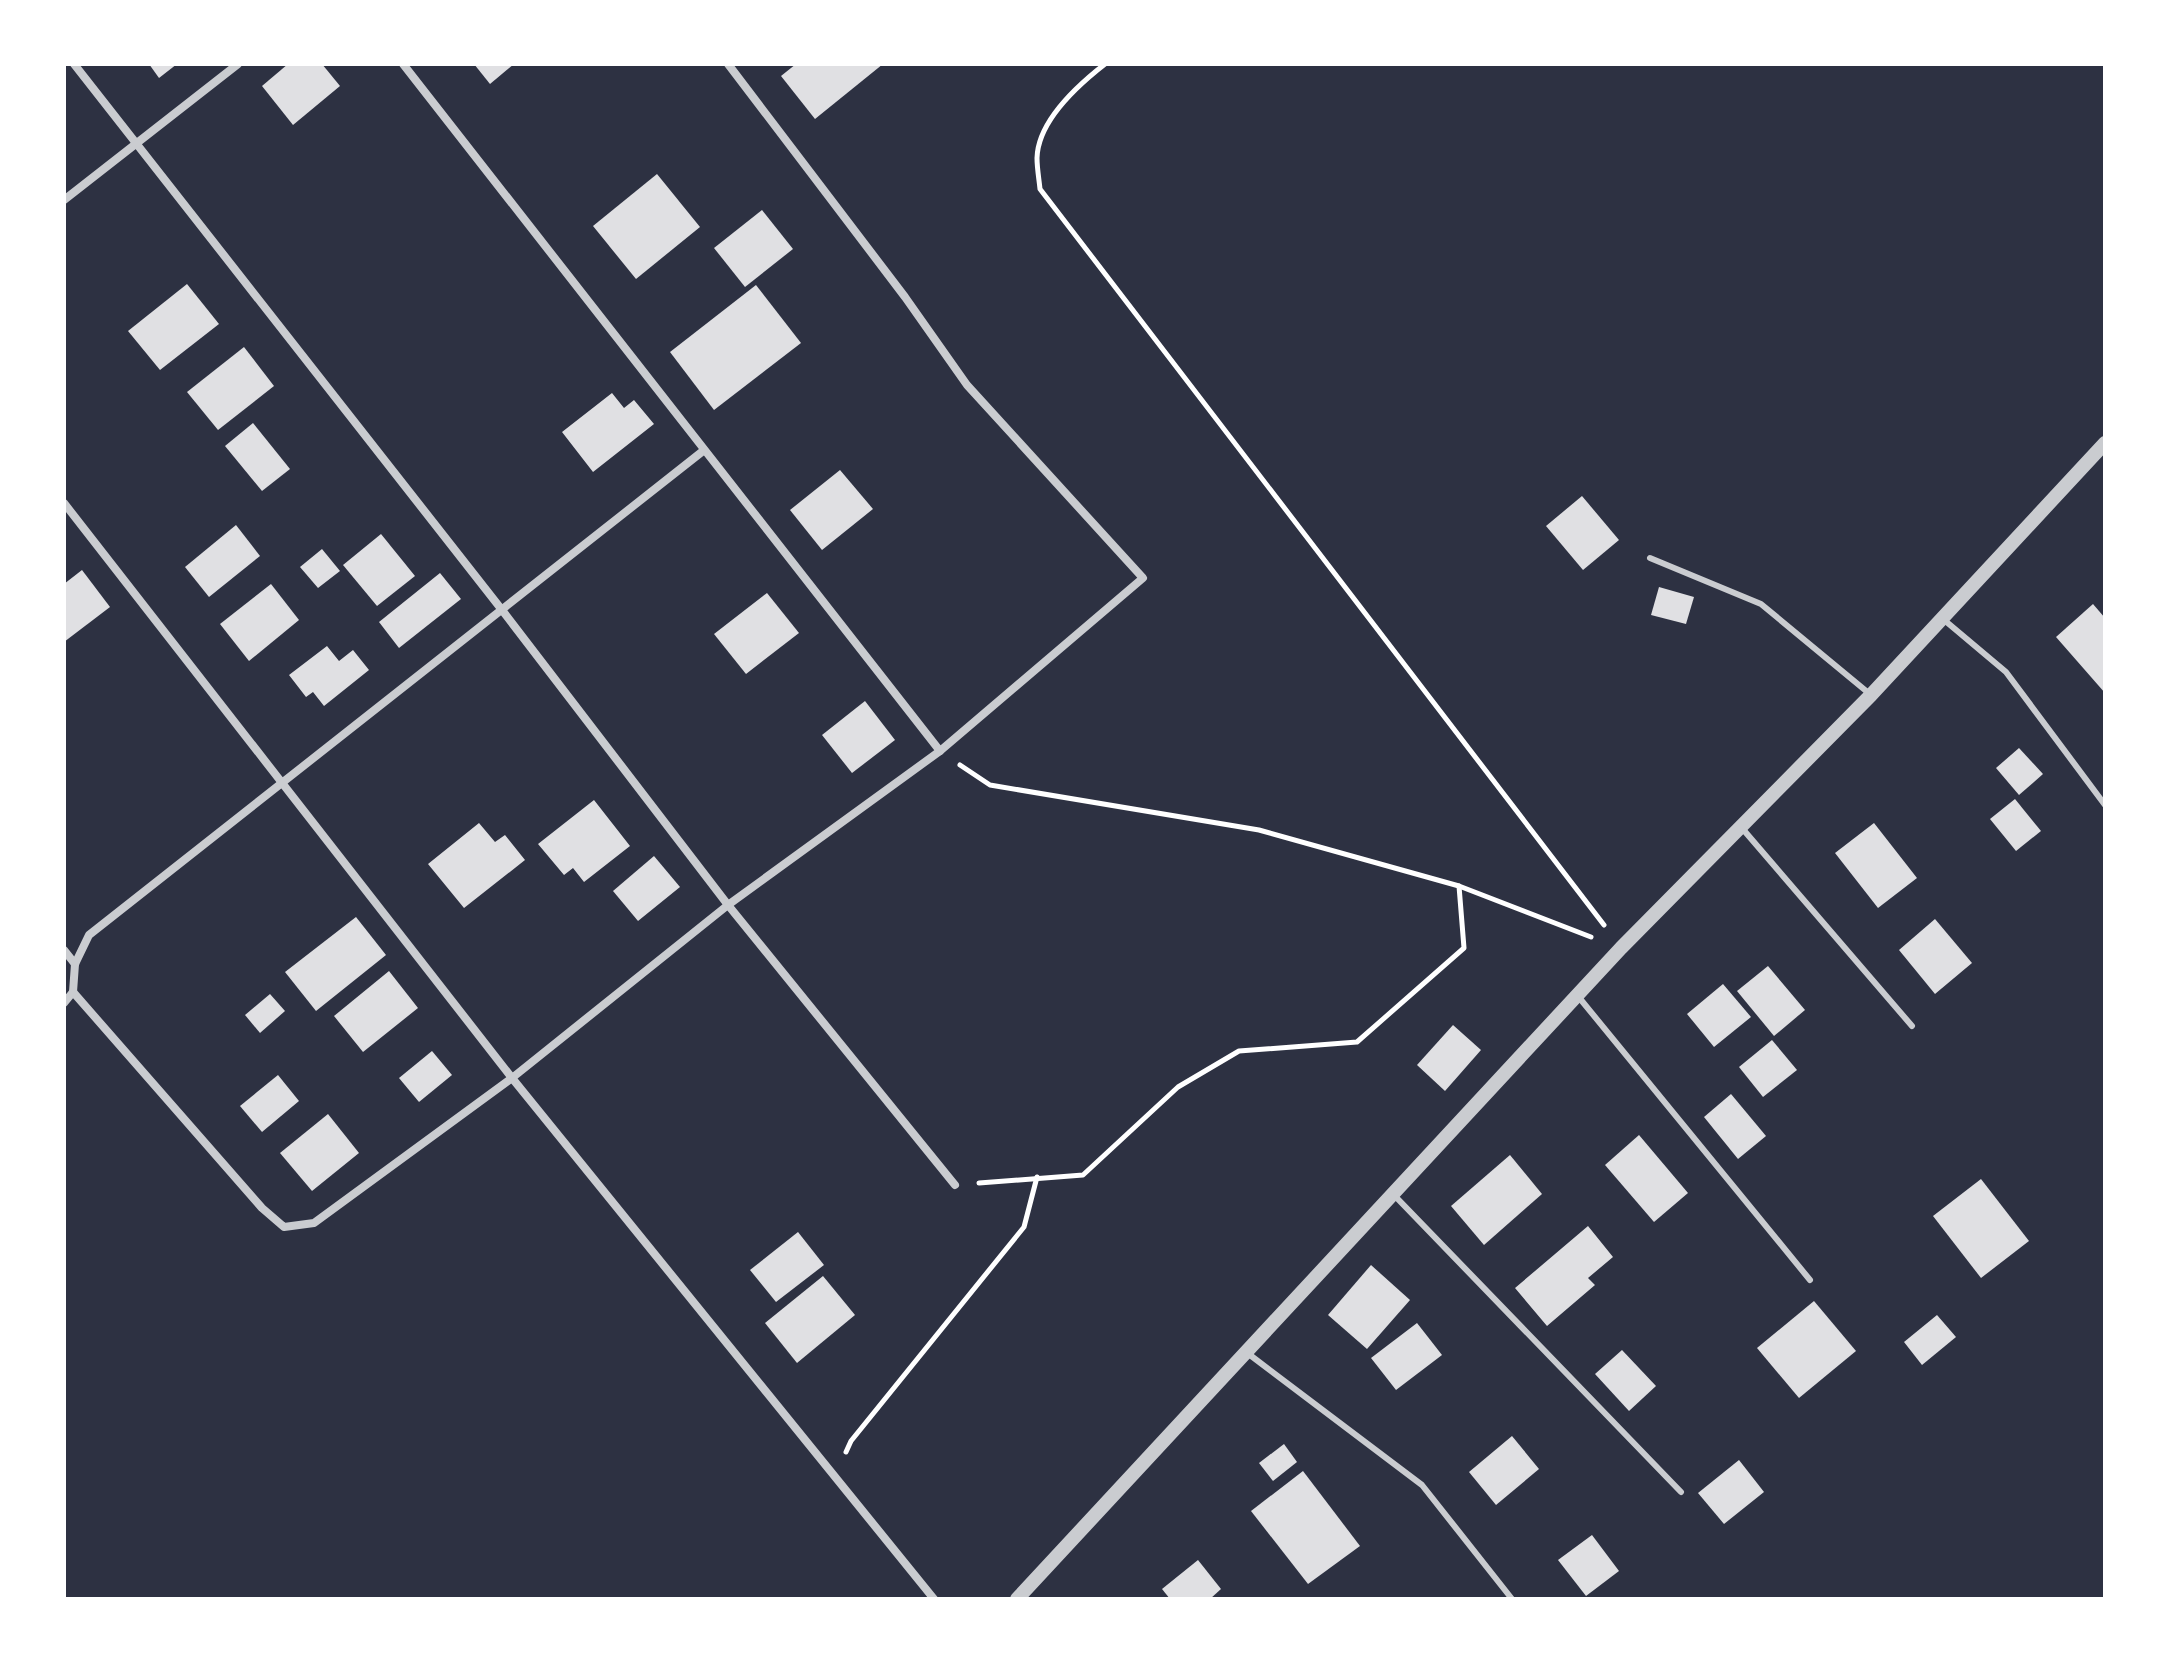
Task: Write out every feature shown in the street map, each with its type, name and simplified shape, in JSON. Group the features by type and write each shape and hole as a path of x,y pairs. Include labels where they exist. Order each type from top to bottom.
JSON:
{"street":[{"path":"74,64 502,610 728,905 955,1185"},
{"path":"64,200 238,64"},
{"path":"403,64 940,751"},
{"path":"73,992 262,1208 284,1227 314,1223 512,1078 728,905 940,751 1143,578 967,385 905,297 728,64"},
{"path":"1017,1599 1621,948 1871,695 2105,443"},
{"path":"64,1003 73,992 75,964 89,935 703,451"},
{"path":"64,503 512,1078 934,1599"},
{"path":"64,950 75,964"}],"lane":[{"path":"1650,558 1761,604 1871,695"},
{"path":"1942,618 2006,672 2105,805"},
{"path":"1741,827 1912,1026"},
{"path":"1577,995 1810,1280"},
{"path":"1393,1194 1681,1492"},
{"path":"1246,1352 1422,1485 1512,1599"}],"path":[{"path":"1105,64 1080,84 1050,119 1037,155 1040,189 1621,948"},
{"path":"940,751 990,785 1259,830 1459,886 1621,948"},
{"path":"955,1185 1083,1175 1178,1087 1239,1051 1357,1042 1464,948 1459,886"},
{"path":"835,1477 851,1441 1024,1227 1037,1177"}],"building":[{"path":"149,64 177,64 159,78"},
{"path":"288,64 322,64 340,86 293,125 262,86"},
{"path":"474,64 514,64 490,84"},
{"path":"796,64 883,64 815,119 781,76"},
{"path":"657,174 700,227 636,279 593,226"},
{"path":"762,210 793,249 745,287 714,248"},
{"path":"187,284 219,324 160,370 128,331"},
{"path":"756,285 801,343 714,410 670,352"},
{"path":"244,347 274,386 218,430 187,392"},
{"path":"612,393 624,408 634,400 654,424 593,472 562,432"},
{"path":"253,423 290,469 262,491 225,446"},
{"path":"840,470 873,509 822,550 790,510"},
{"path":"1582,496 1619,540 1583,570 1546,526"},
{"path":"236,525 260,556 209,597 185,567"},
{"path":"381,534 415,576 377,606 343,565"},
{"path":"322,549 340,571 318,588 300,567"},
{"path":"82,570 110,607 64,642 64,584"},
{"path":"440,573 461,599 399,648 379,622"},
{"path":"271,584 299,620 249,661 220,624"},
{"path":"1659,587 1694,597 1686,624 1651,615"},
{"path":"767,593 799,633 746,674 714,634"},
{"path":"2093,604 2105,618 2105,693 2056,637"},
{"path":"327,646 339,661 353,650 369,670 324,706 313,692 306,697 289,675"},
{"path":"865,701 895,740 852,773 822,735"},
{"path":"2019,748 2043,774 2019,795 1996,768"},
{"path":"2015,799 2041,831 2016,851 1990,819"},
{"path":"594,800 630,846 584,882 573,868 564,875 538,844"},
{"path":"479,823 495,842 505,835 525,860 464,908 428,864"},
{"path":"1874,823 1917,878 1878,908 1835,853"},
{"path":"654,856 680,887 638,921 613,891"},
{"path":"356,917 386,955 316,1011 285,972"},
{"path":"1935,919 1972,963 1935,994 1899,950"},
{"path":"1768,966 1805,1010 1774,1036 1737,991"},
{"path":"389,971 418,1008 363,1052 334,1016"},
{"path":"1723,984 1751,1017 1714,1047 1687,1014"},
{"path":"270,994 285,1011 260,1033 245,1015"},
{"path":"1453,1025 1481,1050 1445,1091 1417,1065"},
{"path":"1772,1040 1797,1070 1763,1097 1739,1067"},
{"path":"432,1051 452,1075 419,1102 399,1078"},
{"path":"278,1075 299,1101 262,1132 240,1106"},
{"path":"1731,1094 1766,1136 1738,1159 1704,1117"},
{"path":"328,1114 359,1153 312,1191 280,1153"},
{"path":"1639,1135 1688,1193 1654,1222 1605,1165"},
{"path":"1510,1155 1542,1194 1484,1245 1451,1206"},
{"path":"1981,1179 2029,1241 1981,1278 1933,1216"},
{"path":"1588,1226 1613,1257 1588,1278 1595,1285 1547,1326 1515,1288"},
{"path":"798,1232 824,1265 776,1302 750,1270"},
{"path":"1371,1265 1410,1300 1367,1349 1328,1315"},
{"path":"823,1276 855,1315 797,1363 765,1323"},
{"path":"1814,1301 1856,1351 1799,1398 1757,1348"},
{"path":"1937,1315 1956,1337 1922,1365 1904,1342"},
{"path":"1417,1323 1442,1355 1396,1390 1371,1358"},
{"path":"1622,1350 1656,1386 1629,1411 1595,1374"},
{"path":"1512,1436 1539,1469 1496,1505 1469,1472"},
{"path":"1284,1444 1297,1462 1273,1481 1259,1463"},
{"path":"1739,1460 1764,1492 1724,1524 1698,1493"},
{"path":"1303,1471 1360,1546 1308,1584 1251,1511"},
{"path":"1592,1535 1619,1571 1586,1596 1558,1560"},
{"path":"1198,1560 1221,1589 1210,1599 1170,1599 1162,1589"}]}
